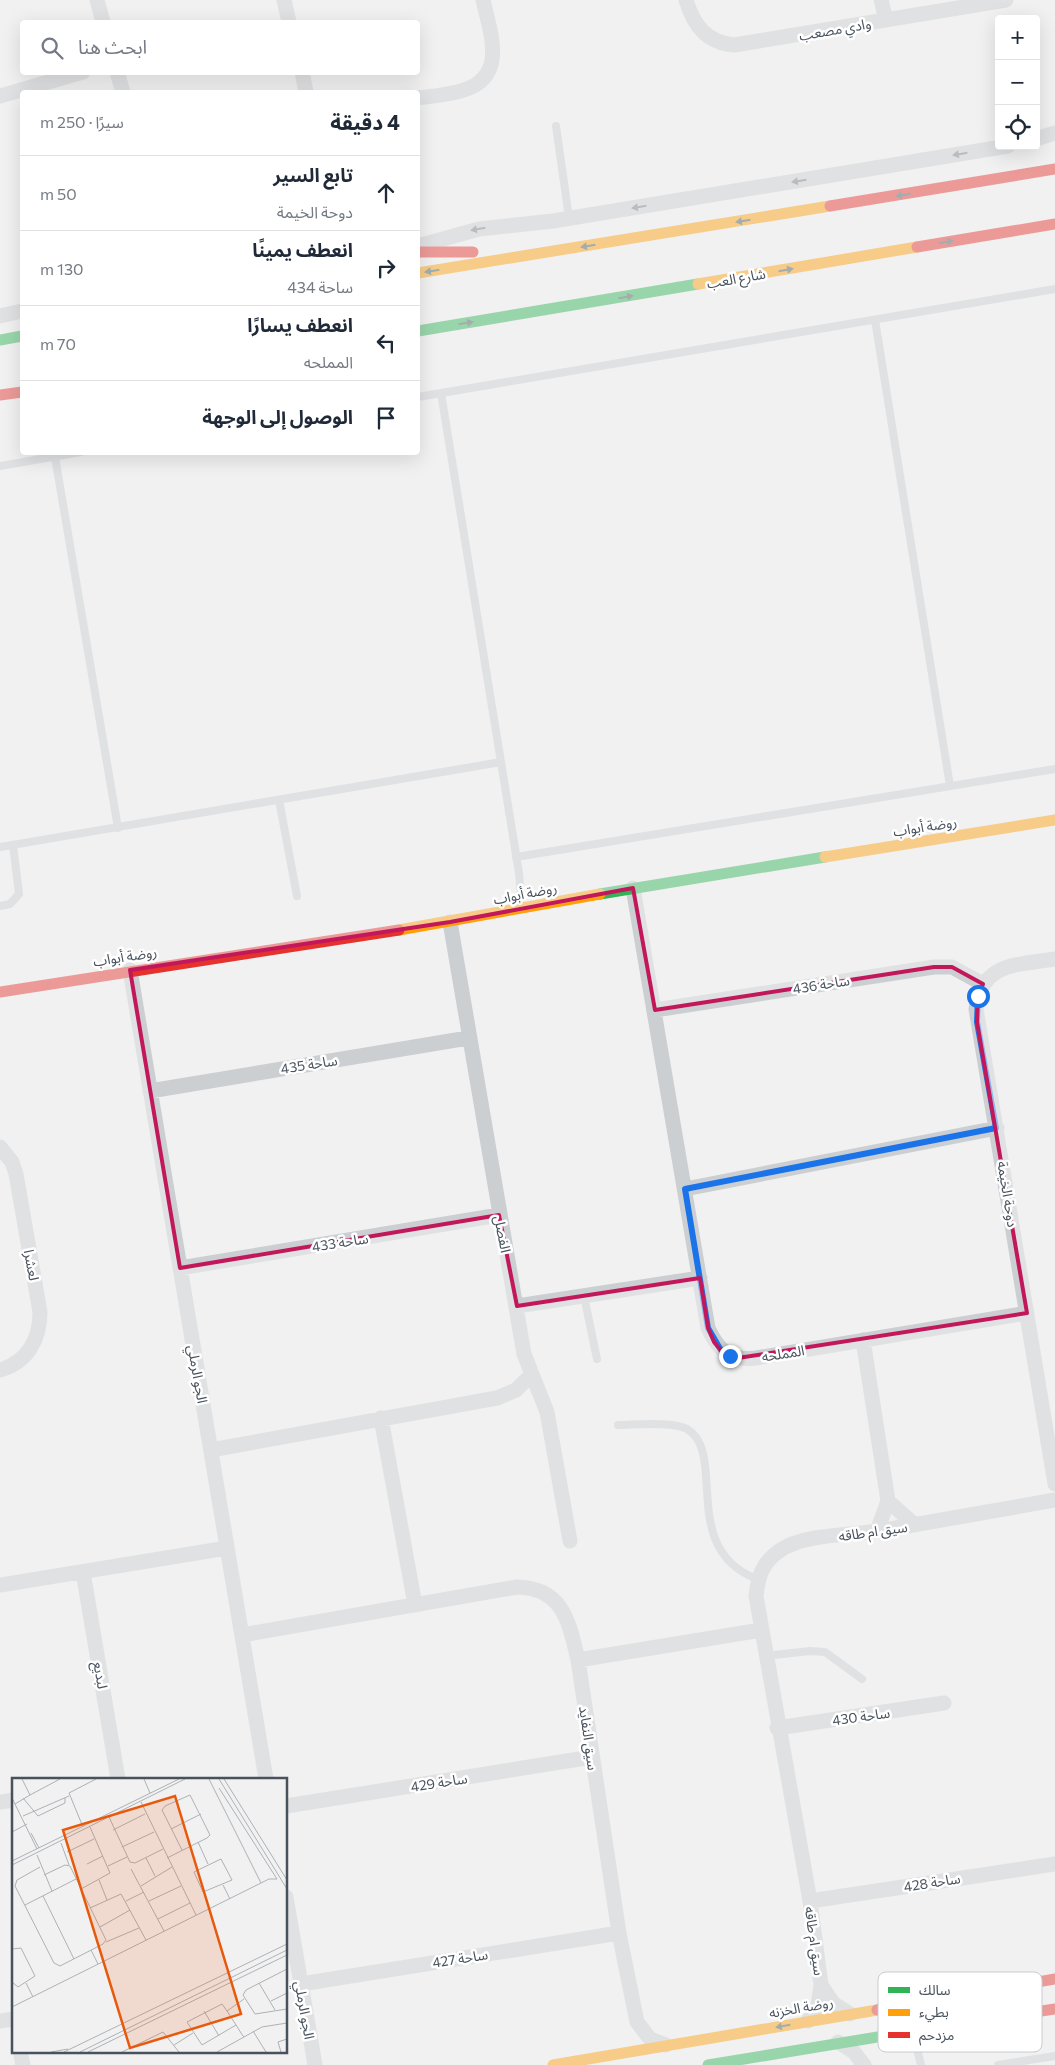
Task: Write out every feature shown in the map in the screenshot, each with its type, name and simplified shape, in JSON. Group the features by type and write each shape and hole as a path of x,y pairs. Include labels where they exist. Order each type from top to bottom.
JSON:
{"street":[{"path":"97,0 102,20"},
{"path":"284,0 289,20"},
{"path":"420,98 463,90 484,78 490,67 494,44 482,0"},
{"name":"وادي مصعب","path":"686,0 694,23 702,32 723,44 734,45 1006,0"},
{"path":"881,0 886,20"},
{"path":"21,90 73,75"},
{"path":"118,75 122,90"},
{"path":"303,75 306,90"},
{"path":"0,96 20,90"},
{"path":"1040,137 1055,133"},
{"path":"420,245 479,229 537,224 995,148"},
{"path":"986,181 1046,158"},
{"path":"420,273 1055,169"},
{"name":"شارع العب","path":"420,331 1055,224"},
{"path":"420,252 549,252"},
{"path":"0,316 20,312"},
{"path":"0,340 20,336"},
{"path":"0,395 20,392"},
{"name":"روضة أبواب","path":"0,992 130,970 450,922 633,888 1055,820"},
{"name":"المملحه","path":"633,888 708,1328 722,1352 738,1358 756,1358 1027,1313"},
{"name":"الفصل","path":"450,922 468,1038 524,1354 547,1412 570,1541"},
{"path":"983,984 996,970 1055,959"},
{"name":"ساحة 436","path":"655,1010 934,966 952,967 983,984"},
{"name":"الجو الرملي","path":"130,970 266,1778"},
{"name":"دوحة الخيمة","path":"983,984 978,996 977,1022 1055,1484"},
{"name":"ساحة 435","path":"150,1091 468,1038"},
{"path":"685,1189 996,1128"},
{"name":"لعشرا","path":"0,1146 12,1162 16,1174 40,1312 37,1339 30,1351 20,1361 0,1370"},
{"name":"ساحة 433","path":"180,1268 499,1215"},
{"path":"517,1306 700,1278"},
{"path":"863,1340 888,1501 876,1531"},
{"path":"211,1450 497,1398 516,1390 531,1375"},
{"path":"381,1418 415,1605"},
{"name":"سيق ام طاقه","path":"808,2021 818,2005 822,1985 810,1901 761,1630 756,1596 757,1578 771,1558 793,1543 915,1525 1055,1500"},
{"path":"888,1501 915,1525"},
{"path":"0,1585 227,1548"},
{"name":"لبديع","path":"84,1572 118,1778"},
{"name":"سيق النفايد","path":"242,1635 517,1587 529,1587 542,1592 563,1609 578,1660 619,1933 637,2022"},
{"path":"578,1660 761,1630"},
{"name":"ساحة 430","path":"778,1728 944,1703"},
{"name":"ساحة 429","path":"288,1806 592,1757"},
{"name":"ساحة 428","path":"810,1901 1055,1864"},
{"name":"الجو الرملي","path":"288,1909 315,2065"},
{"name":"ساحة 427","path":"301,1984 619,1933"},
{"name":"روضة الخزنه","path":"1042,1981 1055,1979"},
{"name":"سيق ام طاقه","path":"822,1985 833,2003 850,2014"},
{"name":"روضة الخزنه","path":"553,2065 878,2009"},
{"path":"1042,2011 1055,2009"},
{"path":"637,2022 650,2039 667,2046"},
{"path":"622,2053 632,2041 637,2022"},
{"path":"864,2065 868,2050 875,2036"},
{"path":"708,2065 878,2036"},
{"path":"838,2042 854,2052 864,2065"},
{"path":"20,2052 23,2065"}],"lane":[{"path":"556,126 569,218"},
{"path":"420,397 1055,289"},
{"path":"875,320 950,786"},
{"path":"441,393 516,857 522,908"},
{"path":"0,466 65,455"},
{"path":"55,457 118,828"},
{"path":"0,847 501,762"},
{"path":"516,857 1055,769"},
{"path":"279,800 297,896"},
{"path":"0,906 10,904 19,894 20,885 13,845"},
{"path":"584,1296 597,1359"},
{"path":"618,1425 677,1426 693,1434 701,1450 716,1543 733,1566 741,1572 757,1578"},
{"path":"766,1656 810,1651 825,1652 862,1679"},
{"path":"918,2052 921,2065"},
{"path":"998,2065 1055,2056"}],"highlighted area":[{"path":"633,888 655,1010 934,967 952,967 983,984 978,997 977,1022 1027,1313 738,1358 722,1352 714,1342 708,1328 700,1278 517,1306 499,1215 180,1268 130,970 450,922"}],"traffic: fast":[{"path":"420,331 698,284"},
{"path":"0,340 20,336"},
{"path":"600,894 825,857"},
{"path":"708,2065 878,2037"}],"traffic: slow":[{"path":"420,273 830,206"},
{"path":"698,284 917,247"},
{"path":"825,857 1055,820"},
{"path":"399,930 600,894"},
{"path":"553,2065 877,2010"}],"traffic: jam":[{"path":"830,206 1055,169"},
{"path":"917,247 1055,224"},
{"path":"420,252 473,252"},
{"path":"0,395 20,392"},
{"path":"0,992 399,930"},
{"path":"1042,1981 1055,1979"},
{"path":"1042,2011 1055,2009"}],"route":[{"path":"730,1356 722,1352 714,1342 708,1328 685,1189 996,1128 977,1022 978,996"}]}
